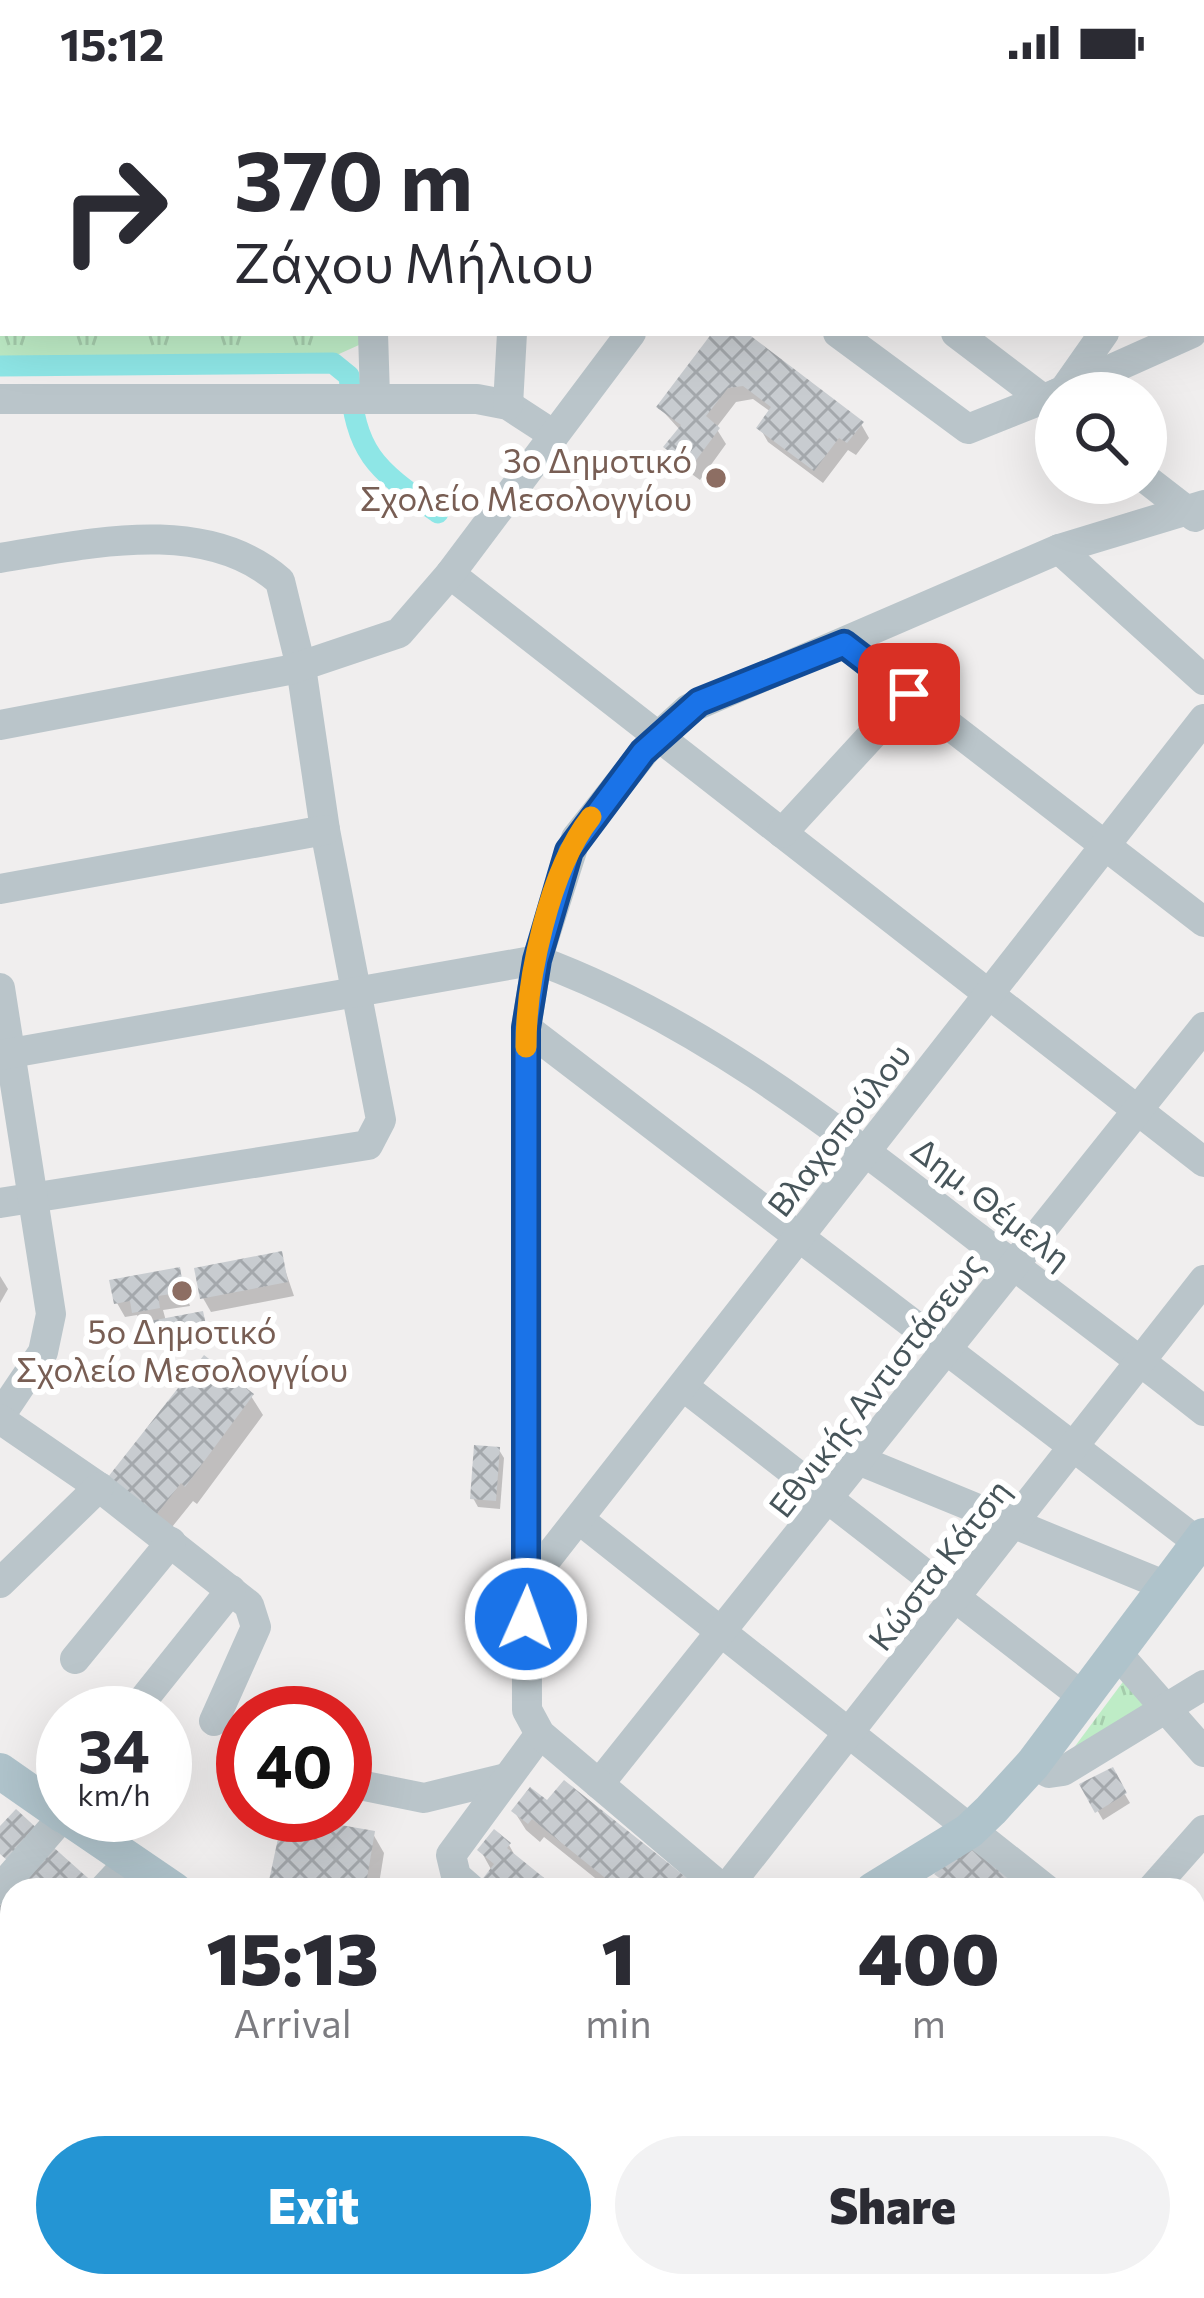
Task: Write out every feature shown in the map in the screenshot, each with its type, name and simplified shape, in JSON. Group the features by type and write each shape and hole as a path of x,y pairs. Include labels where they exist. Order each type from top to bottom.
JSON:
{"main road":[{"path":"893,1878 969,1831 1033,1764 1201,1539"},
{"path":"0,1771 36,1796"},
{"path":"103,1842 156,1878"}],"street":[{"path":"360,398 372,336"},
{"path":"508,405 512,336"},
{"path":"0,725 301,667 399,633 629,336"},
{"path":"842,336 968,429 1035,405"},
{"path":"961,336 1035,384"},
{"path":"1075,372 1102,336"},
{"path":"1109,372 1185,336"},
{"path":"0,399 477,399 508,405 554,434"},
{"path":"1167,493 1197,512"},
{"path":"711,1878 541,1734 525,1696 526,1028 537,960 576,838 657,736 699,702 1059,549 1197,512"},
{"path":"0,558 155,539 234,556 280,581 301,667 325,830 381,1120 373,1143 0,1203"},
{"path":"1059,549 1204,680"},
{"path":"449,574 1204,1162"},
{"path":"844,644 1204,922"},
{"path":"782,833 909,694"},
{"name":"Βλαχοπούλου","path":"528,1583 1204,719"},
{"path":"0,889 325,830"},
{"path":"6,1054 537,960"},
{"name":"Δημ. Θέμελη","path":"537,960 587,978 867,1149 1204,1411"},
{"path":"0,988 6,1054 35,1197 51,1333 0,1417 99,1487 249,1605 256,1627 214,1721"},
{"name":"Εθνικής Αντιστάσεως","path":"599,1784 1204,1027"},
{"path":"526,1028 1073,1449 1201,1539"},
{"name":"Κώστα Κάτση","path":"735,1878 1204,1280"},
{"path":"684,1387 1082,1696"},
{"path":"861,1461 1166,1586"},
{"path":"0,1583 99,1487"},
{"path":"580,1520 853,1732 1031,1878"},
{"path":"75,1659 171,1542"},
{"path":"154,1686 231,1590"},
{"path":"1116,1652 1204,1752"},
{"path":"1033,1764 1049,1773 1063,1771 1204,1685"},
{"path":"458,1878 451,1855 541,1734"},
{"path":"372,1787 424,1798 506,1778"},
{"path":"1162,1878 1204,1830"},
{"path":"10,1878 41,1842"},
{"path":"114,1878 130,1861"}],"green space":[{"path":"0,336 362,336 359,345 339,354 0,357"},
{"path":"1128,1675 1153,1705 1070,1753"}],"building":[{"name":"3ο Δημοτικό Σχολείο Μεσολογγίου","path":"710,336 751,336 864,422 847,443 839,438 814,471 756,428 771,407 743,386 728,388 706,416 720,428 691,467 663,447 681,425 656,407"},
{"path":"282,1251 288,1282 200,1299 194,1268"},
{"path":"180,1267 184,1292 158,1296 160,1308 132,1313 130,1301 114,1304 109,1280"},
{"path":"203,1311 206,1325 153,1335 150,1321"},
{"path":"204,1355 254,1394 185,1487 181,1483 156,1515 108,1477"},
{"path":"474,1445 500,1447 496,1501 470,1499"},
{"path":"1113,1767 1127,1793 1095,1813 1079,1784"},
{"path":"564,1780 687,1878 605,1878 532,1819 528,1824 511,1811 530,1787 547,1800"},
{"path":"16,1809 36,1828 36,1842 14,1866 0,1854 0,1826"},
{"path":"494,1829 511,1843 507,1848 544,1878 483,1878 494,1864 477,1850"},
{"path":"372,1830 375,1831 367,1878 270,1878 277,1842 372,1842"},
{"path":"971,1841 1018,1878 939,1878 934,1874"},
{"path":"52,1846 88,1878 23,1878"}],"waterway":[{"path":"0,366 333,363 349,376 357,425 372,458 438,513"}],"slow traffic":[{"path":"526,1047 530,993 554,898 569,851 591,817"}],"place":[{"name":"3ο Δημοτικό Σχολείο Μεσολογγίου","path":"716,478"},
{"name":"5ο Δημοτικό Σχολείο Μεσολογγίου","path":"182,1291"}],"route":[{"path":"526,1619 526,1028 537,960 569,851 652,742 705,699 844,644 909,694"}]}
